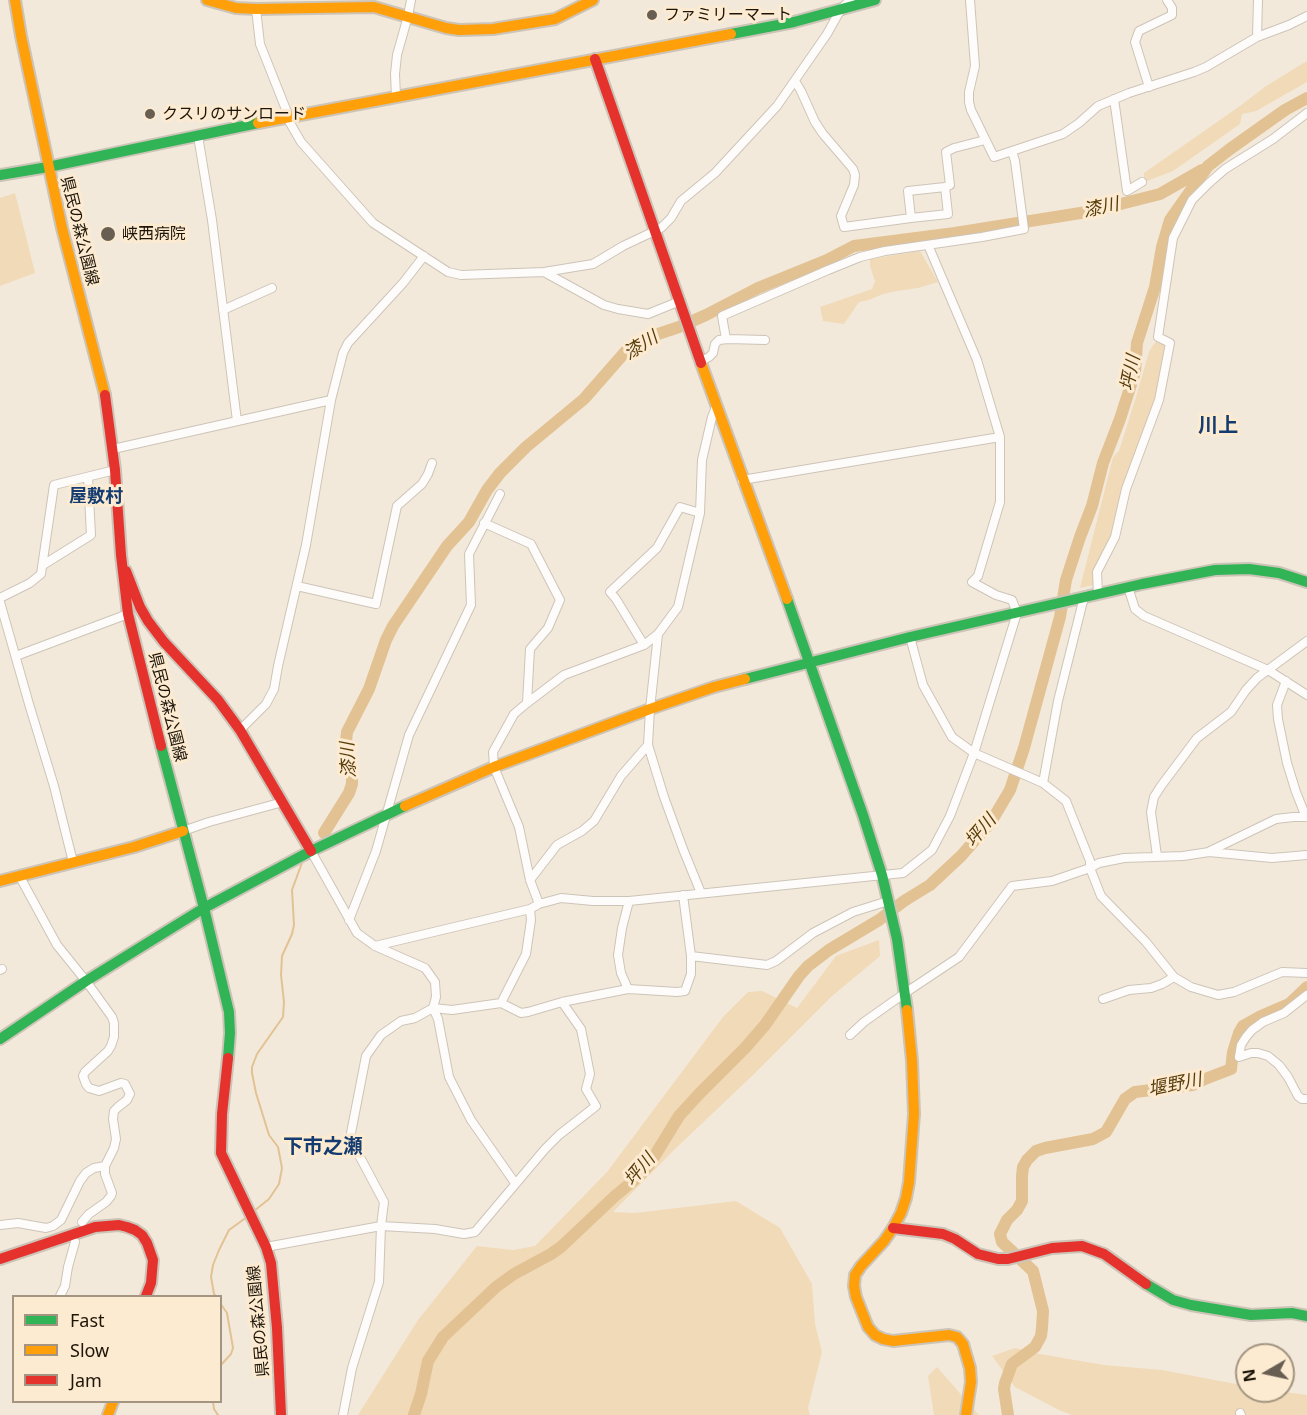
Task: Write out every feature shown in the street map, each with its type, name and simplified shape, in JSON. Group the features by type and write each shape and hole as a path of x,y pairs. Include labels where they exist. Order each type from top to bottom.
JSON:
{"street":[{"name":"県民の森公園線","path":"15,0 48,167 105,395 113,449 128,614 229,1012 230,1033 222,1114 221,1153 264,1242 271,1263 281,1415"},
{"path":"207,0 236,8 256,9 374,7 459,30 494,29 555,19 593,0"},
{"path":"396,97 397,55 411,0"},
{"path":"256,9 260,44 290,123 301,142 373,223 448,272 461,274 544,272 593,264 623,246 655,232 671,218 681,201 715,173 777,106 850,0"},
{"path":"0,175 289,117 794,22 875,0"},
{"path":"969,0 975,66 969,102 994,157 1063,134 1098,106 1206,67 1257,37 1307,16"},
{"path":"1149,87 1135,42 1139,31 1172,15 1172,8 1167,0"},
{"path":"1257,37 1258,0"},
{"path":"595,59 716,407 810,662 863,815 882,875 893,921 905,993 912,1061 914,1114 909,1182 906,1198 893,1228 855,1275 856,1297 868,1327 875,1335 883,1339 893,1341 949,1335 957,1337 963,1344 972,1382 966,1415"},
{"path":"795,81 815,122 853,169 854,185 841,216 844,227 948,214 945,187"},
{"path":"1114,99 1127,191 1143,182"},
{"path":"1098,595 1097,572 1115,537 1126,489 1159,400 1170,343 1158,337 1173,238 1192,200 1206,185 1225,169 1273,139 1307,113"},
{"path":"198,136 212,220 237,421"},
{"path":"911,218 908,191 950,185 946,152 986,140"},
{"path":"726,339 722,316 860,257 1024,229 1012,151"},
{"path":"375,946 530,909 561,898 629,901 903,873 933,850 950,816 974,753 1017,613 1012,600 972,582 978,576 1000,502 1000,437 977,360 928,245"},
{"path":"240,730 266,704 274,689 306,544 331,400 343,352 348,343 403,283 424,256"},
{"path":"544,272 604,305 618,309 648,315 680,301"},
{"path":"223,310 272,288"},
{"path":"701,361 709,357 719,340 765,340"},
{"path":"113,449 331,400"},
{"path":"539,904 530,880 519,827 494,767 493,752 514,714 527,703 564,675 644,645 658,634 678,607 699,513 702,460 716,407"},
{"path":"742,480 1000,437"},
{"path":"297,586 376,604 397,506 422,484 432,463"},
{"path":"72,862 54,786 0,600 41,574 54,485 115,470"},
{"path":"43,565 91,535 88,477"},
{"path":"349,920 376,851 409,735 471,605 469,554 500,494"},
{"path":"644,645 610,592 657,548 680,507 699,513"},
{"path":"484,523 531,544 560,600 548,628 530,649 527,703"},
{"path":"121,555 140,607 148,621 164,642 218,700 240,730 357,933 375,946 425,968 435,982 436,997 433,1008 438,1019 449,1077 471,1120 515,1183"},
{"path":"0,1040 86,981 204,908 311,851 387,814 494,767 650,709 714,687 910,637 1215,570 1249,569 1279,573 1307,582"},
{"path":"1128,588 1135,609 1144,616 1268,670 1307,695"},
{"path":"1043,783 1058,700 1084,597"},
{"path":"16,656 128,614"},
{"path":"658,634 648,745 664,796 701,893"},
{"path":"910,637 923,685 952,736 974,753 1043,783 1066,801 1101,896 1146,942 1174,977 1191,987 1218,995 1234,992 1282,972 1307,973"},
{"path":"1157,856 1152,812 1154,797 1161,786 1197,738 1231,712 1246,690 1268,670 1307,641"},
{"path":"1209,852 1276,819 1307,817 1287,763 1278,719 1277,705 1286,681"},
{"path":"530,880 557,845 582,831 594,821 621,776 648,745"},
{"path":"0,881 134,847 209,822 283,802"},
{"path":"850,1035 864,1022 959,957 1012,886 1052,881 1090,868 1099,862 1124,858 1183,856 1209,852 1272,858 1307,855"},
{"path":"20,877 57,945 112,1017 115,1028 111,1046 85,1072 84,1080 89,1088 99,1091 117,1084 125,1084 130,1094 114,1112 116,1139 105,1166 111,1196 82,1222"},
{"path":"342,1415 352,1368 379,1281 384,1202 353,1144 351,1133 366,1056 381,1035 401,1021 415,1018 433,1008 452,1010 501,1003 520,1013 628,989 685,991 691,974 691,956 683,895"},
{"path":"628,989 621,973 618,955 629,901"},
{"path":"691,956 766,965 776,961 813,933 853,912 889,905"},
{"path":"501,1003 526,954 531,920 530,909"},
{"path":"1103,999 1129,990 1150,988 1174,977"},
{"path":"1307,995 1284,1013 1263,1022 1252,1030 1241,1046 1239,1057 1251,1053 1268,1056 1288,1077 1298,1096 1307,1099"},
{"path":"264,1242 381,1226 435,1229 470,1234 476,1232 545,1149 596,1106 586,1089 590,1074 581,1029 562,1002"},
{"path":"0,1225 18,1222 46,1228 53,1226 61,1220 86,1173 94,1168 105,1166"},
{"path":"0,1259 95,1227 119,1225 128,1227 142,1235 153,1260 151,1283 146,1295"},
{"path":"893,1228 944,1234 978,1254 998,1259 1024,1256 1052,1248 1082,1246 1104,1254 1173,1300 1251,1315 1292,1313 1307,1316"},
{"path":"60,1295 75,1242"}],"shaded area":[{"path":"1307,61 1307,82 1256,111 1242,114 1240,124 1173,171 1147,181 1144,179 1144,173 1266,86"},
{"path":"15,193 35,273 0,286 0,198"},
{"path":"920,251 938,282 883,294 859,302 844,324 823,321 820,307 872,289 875,281 870,259"},
{"path":"1157,341 1168,346 1157,401 1113,537 1095,573 1094,585 1080,588 1113,457 1119,451 1149,352"},
{"path":"879,940 880,956 831,997 613,1212 635,1213 736,1201 780,1228 812,1284 815,1324 822,1352 808,1408 810,1415 358,1415 418,1320 477,1246 513,1250 535,1246 607,1172 723,1017 748,992 762,991 797,1008 836,956"},
{"path":"1015,1348 1104,1365 1162,1370 1235,1384 1235,1403 1295,1403 1295,1393 1307,1395 1307,1415 1072,1415 1015,1387 992,1356"},
{"path":"937,1367 979,1415 934,1415 928,1376"}],"waterway":[{"name":"坪川","path":"414,1415 428,1361 443,1337 496,1287 561,1247 639,1176 649,1165 679,1116 765,1025 808,966 930,885 961,856 991,822 1010,790 1024,748 1060,617 1066,580 1135,372 1137,343 1155,287 1162,247 1170,220 1208,166 1285,110 1307,98"},
{"name":"漆川","path":"324,833 349,793 352,772 346,742 347,732 369,689 393,626 447,546 469,522 487,490 500,473 526,447 584,399 626,351 652,336 706,315 758,288 827,260 854,246 1093,211 1160,194 1202,170"},
{"name":"漆川","path":"254,1211 269,1199 279,1184 282,1168 278,1147 269,1135 256,1093 252,1067 257,1054 283,1017 282,956 294,925 292,890 303,860"},
{"name":"堰野川","path":"1008,1415 1004,1389 1012,1364 1035,1347 1041,1336 1042,1328 1043,1311 1033,1271 1002,1242 1000,1234 1007,1220 1022,1201 1023,1167 1027,1160 1036,1151 1093,1139 1106,1132 1125,1099 1135,1092 1193,1085 1231,1069 1233,1052 1243,1026 1289,1004 1307,987"},
{"name":"漆川","path":"215,1295 211,1277 219,1250 229,1230 247,1217"},
{"name":"漆川","path":"222,1306 227,1313 233,1348 222,1364"},
{"name":"漆川","path":"213,1403 218,1415"}],"traffic: fast":[{"path":"731,34 794,22 875,0"},
{"path":"0,175 258,123"},
{"path":"745,679 910,637 1142,584 1215,570 1249,569 1279,573 1307,582"},
{"path":"787,599 882,875 897,939 907,1010"},
{"path":"161,746 229,1012 228,1058"},
{"path":"0,1039 86,981 204,908 311,851 405,806"},
{"path":"1146,1284 1173,1300 1191,1305 1251,1315 1292,1313 1307,1316"}],"traffic: slow":[{"path":"15,0 62,228 105,395"},
{"path":"207,0 236,8 256,9 374,7 459,30 493,29 555,19 593,0"},
{"path":"258,123 731,34"},
{"path":"701,363 787,599"},
{"path":"405,806 494,767 650,709 745,679"},
{"path":"0,881 134,847 183,831"},
{"path":"907,1010 914,1114 906,1198 893,1228 855,1275 854,1286 868,1327 875,1335 883,1339 893,1341 949,1335 957,1337 963,1344 970,1368 971,1382 966,1415"},
{"path":"108,1415 113,1403"}],"traffic: jam":[{"path":"595,59 701,363"},
{"path":"105,395 115,470 128,614 161,746"},
{"path":"126,571 148,621 164,642 218,700 240,730 311,851"},
{"path":"228,1058 222,1114 221,1153 266,1247 271,1263 281,1415"},
{"path":"0,1259 95,1227 119,1225 135,1230 147,1243 153,1260 151,1283 146,1295"},
{"path":"893,1228 943,1234 978,1254 998,1259 1008,1259 1052,1248 1082,1246 1104,1254 1146,1284"}],"place":[{"name":"ファミリーマート","path":"652,15"},
{"name":"クスリのサンロード","path":"150,114"},
{"name":"峡西病院","path":"108,234"}],"district":[{"name":"川上","path":"1218,426"},
{"name":"屋敷村","path":"96,497"},
{"name":"下市之瀬","path":"323,1147"}]}
